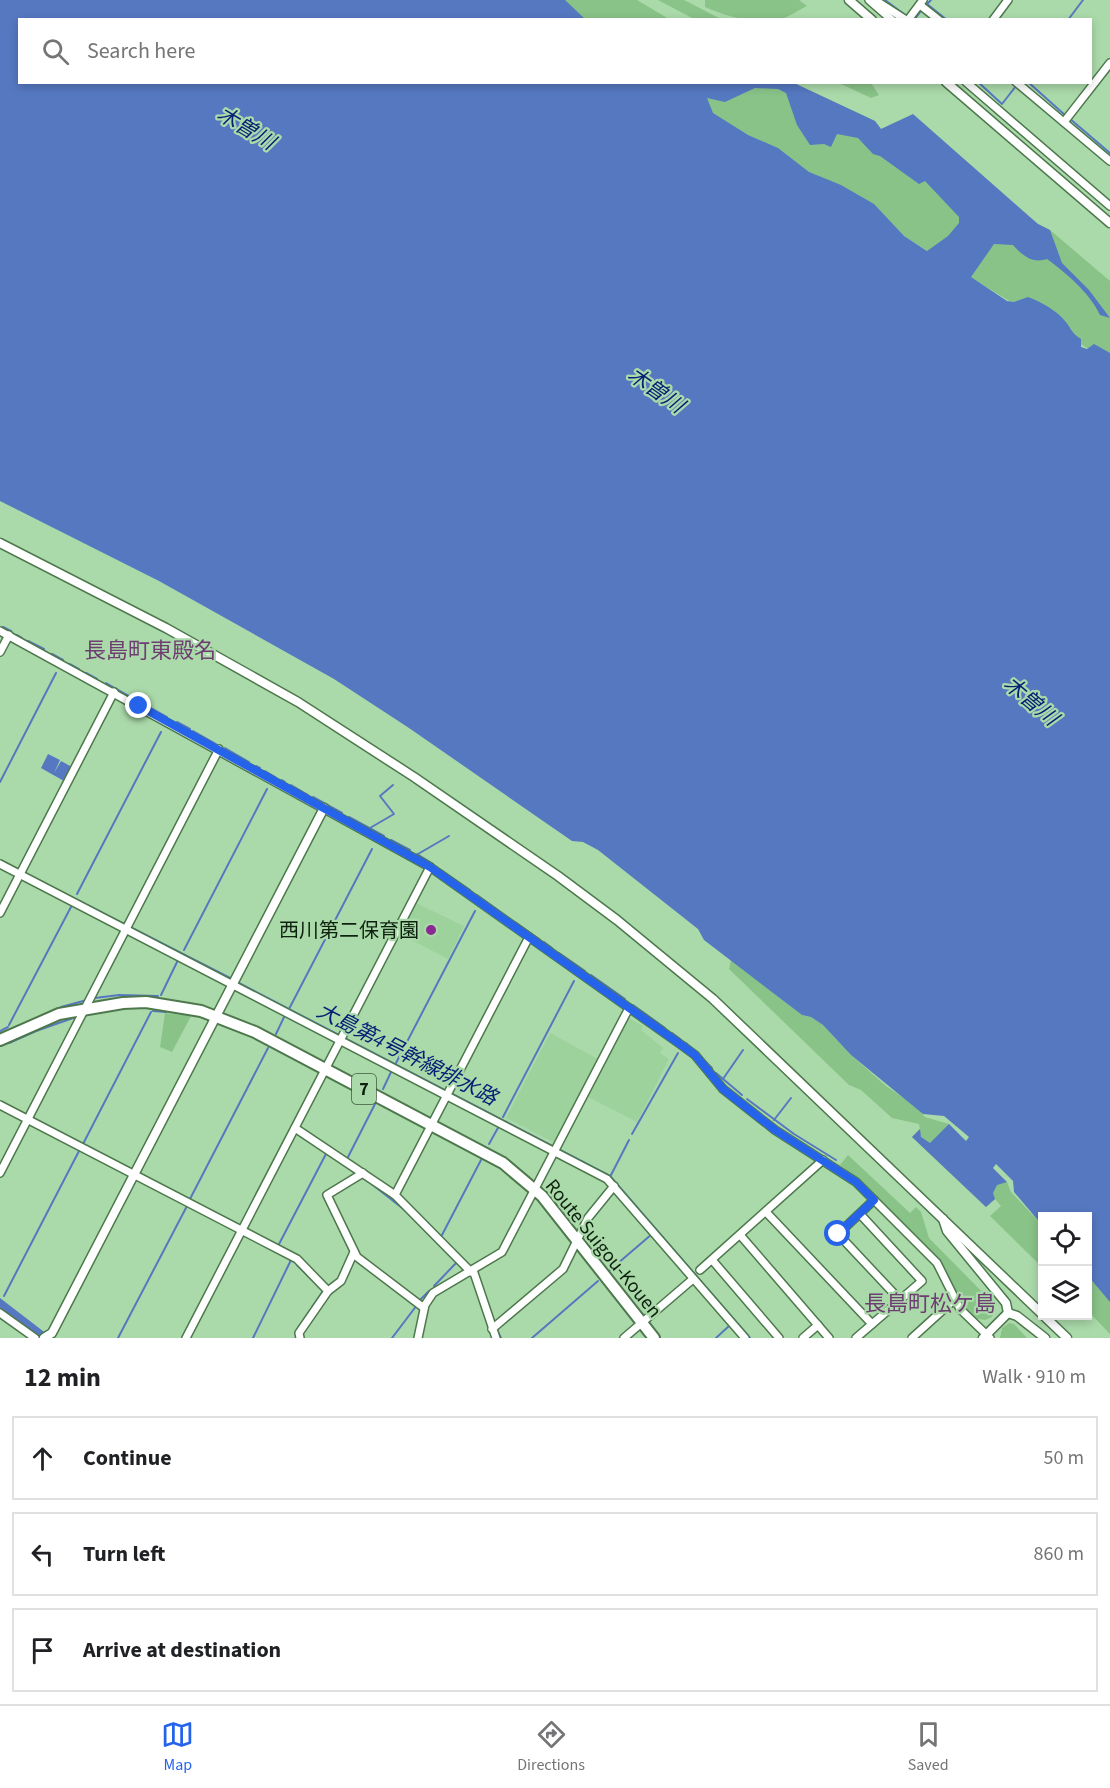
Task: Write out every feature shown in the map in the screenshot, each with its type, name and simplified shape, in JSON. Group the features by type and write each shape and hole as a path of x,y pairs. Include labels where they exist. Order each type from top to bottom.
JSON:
{"main road":[{"name":"Route Suigou-Kouen","path":"0,1040 59,1014 86,1007 146,1002 217,1015 486,1152 535,1189 654,1338"}],"street":[{"path":"849,0 870,18"},
{"path":"869,0 890,18"},
{"path":"875,0 904,18"},
{"path":"994,18 1008,0"},
{"path":"909,18 921,2 937,18"},
{"path":"1064,122 1110,63"},
{"path":"948,84 1110,223"},
{"path":"968,84 1110,206"},
{"path":"1018,84 1110,162"},
{"path":"0,543 166,628 298,702 414,777 558,876 617,920 713,999 1038,1310"},
{"path":"0,631 430,867 695,1055 723,1089 775,1130 856,1182 937,1263 960,1309 986,1337 1008,1313"},
{"path":"0,652 9,635"},
{"path":"0,913 114,692"},
{"path":"0,1173 219,750"},
{"path":"52,1336 324,808"},
{"path":"0,864 21,872 556,1149 607,1179 745,1338"},
{"path":"186,1338 430,867"},
{"path":"395,1196 529,937"},
{"path":"418,1338 424,1308 433,1293 502,1252 629,1008"},
{"path":"0,1105 297,1259 328,1291"},
{"path":"295,1128 395,1196 472,1271 496,1338"},
{"path":"700,1270 713,1261 824,1160"},
{"path":"363,1173 327,1195 357,1257 424,1308"},
{"path":"492,1329 563,1269 588,1218 614,1186"},
{"path":"874,1200 838,1234 900,1300"},
{"path":"767,1212 872,1324"},
{"path":"856,1338 922,1281 860,1214"},
{"path":"942,1216 947,1231 1006,1303 1008,1313"},
{"path":"741,1236 829,1338"},
{"path":"300,1338 299,1333 328,1291 341,1281 354,1252"},
{"path":"713,1261 779,1338"},
{"path":"624,1338 693,1279"},
{"path":"912,1338 955,1299"},
{"path":"0,1313 35,1338"},
{"path":"1008,1313 1017,1316 1045,1338"},
{"path":"1048,1320 1067,1338"},
{"path":"803,1338 818,1325"}],"shaded area":[{"path":"561,0 637,0 667,18 584,18"},
{"path":"658,0 684,0 719,18 692,18"},
{"path":"705,0 799,0 807,6 784,18 737,18 705,7"},
{"path":"796,84 875,121 881,129 905,118 971,211 936,256 670,93"},
{"path":"841,84 872,84 879,95 871,98"},
{"path":"1038,224 1050,230 1110,281 1110,362 965,274 978,247"},
{"name":"西川第二保育園","path":"414,902 464,926 448,959 398,933"},
{"path":"731,960 802,1015 811,1017 823,1025 851,1055 886,1086 916,1106 925,1117 949,1124 962,1138 959,1143 1007,1182 1011,1192 1038,1221 1038,1263 990,1216 1001,1206 995,1199 986,1207 912,1137 920,1129 919,1124 892,1118 861,1090 849,1085 729,969"},
{"path":"165,1013 191,1016 172,1052 160,1047"},
{"path":"627,1017 643,1026 641,1030 663,1048 660,1053 669,1059 637,1122 588,1097"},
{"path":"550,1033 598,1059 555,1143 506,1118"},
{"path":"848,1155 910,1213 916,1207 921,1212 929,1238 996,1306 992,1317 985,1320 973,1318 961,1303 941,1262 859,1179 840,1165"},
{"path":"1092,1281 1110,1301 1110,1334 1092,1315"},
{"path":"1009,1323 1014,1324 1027,1338 1000,1338 1002,1328"}],"water":[{"name":"木曽川","path":"0,0 565,0 584,18 18,18 18,84 796,84 875,121 881,129 913,114 1038,224 1050,230 1062,263 1089,290 1110,318 1100,315 1084,291 1047,259 1032,259 1013,245 994,244 971,277 1007,301 1014,302 1028,297 1043,304 1061,317 1081,339 1081,347 1087,349 1094,344 1110,353 1110,1302 1092,1281 1092,1212 1038,1212 1038,1220 1014,1192 1013,1181 996,1164 993,1168 1007,1182 997,1185 993,1193 995,1199 986,1207 912,1137 920,1129 921,1137 930,1143 949,1124 966,1141 969,1137 944,1116 923,1114 851,1055 823,1025 811,1017 802,1015 704,940 698,929 598,850 583,842 572,841 334,679 159,581 0,501","holes":["755,88 778,89 786,93 797,125 810,145 824,144 831,147 837,134 858,138 873,154 880,156 919,184 925,181 959,217 959,223 948,236 927,251 904,236 874,204 841,185 809,172 778,148 748,135 713,113 707,98 725,102"]},
{"path":"48,754 60,760 54,773 61,761 72,767 64,781 41,768"},
{"path":"0,1298 52,1338 40,1338 0,1308"}],"waterway":[{"path":"885,0 905,15"},
{"path":"931,0 927,4 944,18"},
{"path":"1070,18 1083,0"},
{"path":"916,18 921,11"},
{"path":"980,84 1002,104 1016,86"},
{"path":"1030,84 1066,116"},
{"path":"1069,118 1110,153"},
{"path":"3,627 11,631"},
{"path":"17,635 22,638"},
{"path":"28,641 44,649"},
{"path":"52,654 63,660"},
{"path":"70,664 79,669"},
{"path":"0,782 56,673"},
{"path":"86,673 97,679"},
{"path":"106,683 136,700"},
{"path":"144,704 167,717"},
{"path":"177,722 190,729"},
{"path":"193,731 216,744"},
{"path":"77,894 161,732"},
{"path":"225,748 249,762"},
{"path":"256,766 260,768"},
{"path":"265,771 275,777"},
{"path":"291,785 308,795"},
{"path":"370,828 394,814 380,796 393,785"},
{"path":"184,950 267,789"},
{"path":"313,797 342,813"},
{"path":"349,817 384,836"},
{"path":"418,854 449,836"},
{"path":"391,840 410,850"},
{"path":"289,1009 372,849"},
{"path":"417,854 433,864"},
{"name":"大島第4号幹線排水路","path":"0,860 19,870"},
{"path":"441,870 470,890"},
{"name":"大島第4号幹線排水路","path":"24,873 40,881"},
{"path":"477,895 510,919"},
{"name":"大島第4号幹線排水路","path":"77,900 232,979"},
{"path":"9,1025 72,905"},
{"path":"396,1063 475,911"},
{"path":"515,922 539,939"},
{"path":"544,942 552,948"},
{"path":"559,953 585,971"},
{"path":"161,995 178,960"},
{"path":"591,975 625,999"},
{"path":"503,1117 574,981"},
{"name":"大島第4号幹線排水路","path":"237,982 610,1176 750,1338"},
{"path":"95,998 119,995 158,996"},
{"path":"61,1007 87,1000"},
{"path":"633,1005 665,1028"},
{"path":"153,1011 166,1012"},
{"path":"83,1144 151,1012"},
{"path":"276,1034 285,1015"},
{"path":"9,1043 76,1017"},
{"path":"0,1031 8,1027"},
{"path":"672,1033 680,1039"},
{"path":"686,1043 712,1068"},
{"path":"190,1199 268,1048"},
{"path":"723,1079 743,1050"},
{"path":"632,1134 678,1053"},
{"path":"383,1089 392,1070"},
{"path":"716,1073 742,1095"},
{"path":"774,1120 791,1098"},
{"path":"747,1099 794,1134 836,1160"},
{"path":"347,1159 375,1104"},
{"path":"489,1144 499,1126"},
{"path":"611,1175 629,1140"},
{"path":"4,1296 79,1151"},
{"path":"278,1246 327,1152"},
{"path":"442,1235 481,1160"},
{"path":"364,1178 406,1211"},
{"path":"118,1338 187,1206"},
{"path":"409,1214 417,1222"},
{"path":"610,1270 652,1234"},
{"path":"253,1338 291,1260"},
{"path":"434,1286 457,1262"},
{"path":"297,1265 323,1291 312,1307"},
{"path":"532,1338 598,1281"},
{"path":"420,1300 429,1291"},
{"path":"392,1338 417,1305"},
{"path":"296,1331 310,1310"},
{"path":"716,1338 730,1325"},
{"path":"497,1330 501,1338"}],"place":[{"name":"西川第二保育園","path":"431,930"}],"district":[{"name":"長島町東殿名","path":"150,650"},
{"name":"長島町松ケ島","path":"930,1303"}],"route":[{"path":"139,706 430,867 695,1055 723,1089 775,1130 856,1182 874,1200 838,1234"}]}
